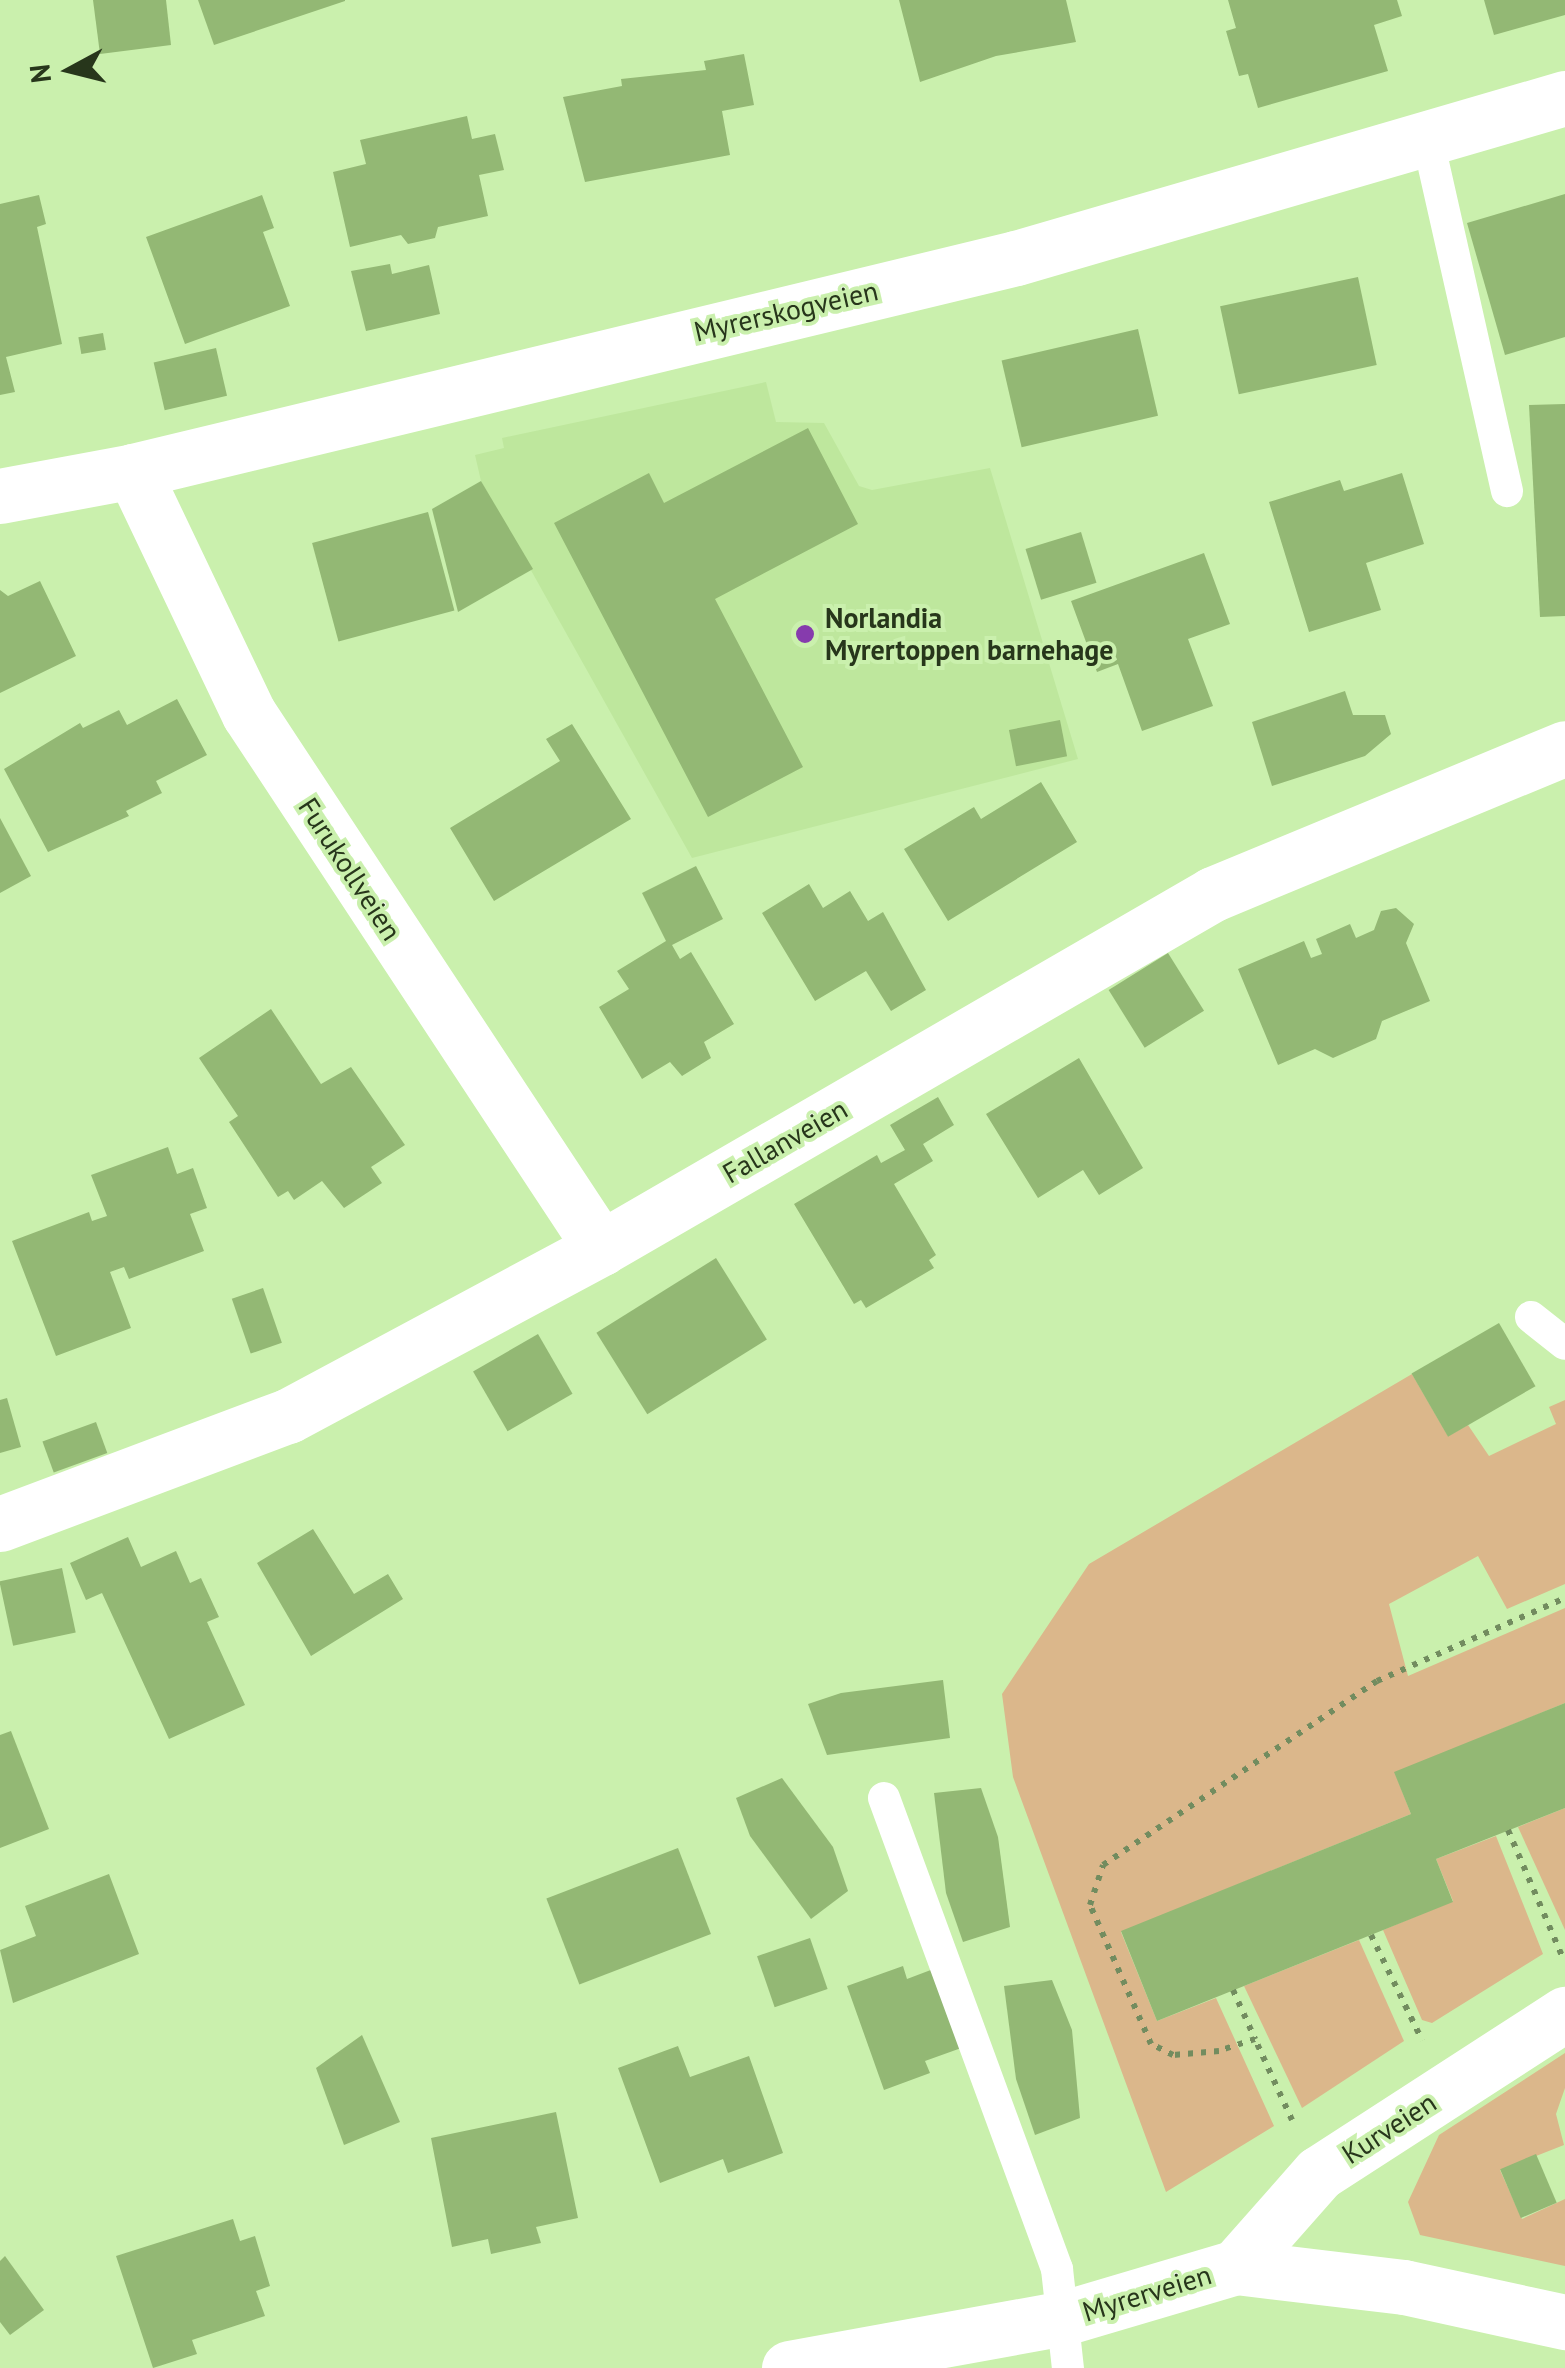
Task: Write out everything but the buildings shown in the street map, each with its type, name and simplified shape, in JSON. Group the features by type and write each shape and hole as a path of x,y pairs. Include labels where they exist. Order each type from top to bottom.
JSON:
{"street":[{"name":"Myrerskogveien","path":"0,496 133,472 1016,258 1565,98"},
{"name":"Furukollveien","path":"133,472 249,714 601,1248"},
{"name":"Fallanveien","path":"0,1524 288,1416 601,1248 1213,894 1565,748"},
{"name":"Kurveien","path":"1236,2267 1319,2172 1565,2014"},
{"name":"Myrerveien","path":"789,2368 1066,2343 1236,2267 1404,2288 1565,2322"}],"lane":[{"path":"1427,136 1506,491"},
{"path":"1531,1318 1565,1344"},
{"path":"884,1798 1056,2269 1066,2343"}],"path":[{"path":"1255,2038 1220,2051 1173,2056 1151,2044 1090,1905 1103,1865 1377,1681 1565,1598"},
{"path":"1508,1830 1562,1957"},
{"path":"1371,1935 1422,2041"},
{"path":"1233,1990 1319,2172"}],"shaded area":[{"name":"Norlandia Myrertoppen barnehage","path":"766,382 776,422 824,423 859,486 872,490 990,468 1078,759 692,858 481,481 475,455 504,448 502,438"},
{"path":"1412,1374 1448,1436 1468,1425 1489,1456 1556,1424 1549,1407 1565,1400 1565,1584 1507,1609 1478,1556 1389,1604 1408,1676 1565,1608 1565,1703 1395,1773 1411,1814 1121,1932 1157,2021 1216,1998 1274,2126 1166,2192 1013,1777 1002,1694 1089,1564"},
{"path":"1565,1808 1565,1930 1518,1827"},
{"path":"1496,1836 1543,1954 1432,2023 1422,2020 1383,1930 1453,1901 1436,1859"},
{"path":"1359,1940 1404,2041 1302,2108 1244,1986"},
{"path":"1565,2053 1565,2088 1556,2114 1564,2145 1500,2170 1522,2219 1565,2199 1565,2266 1420,2235 1408,2202 1439,2135"}],"place":[{"name":"Norlandia Myrertoppen barnehage","path":"805,634"}]}
